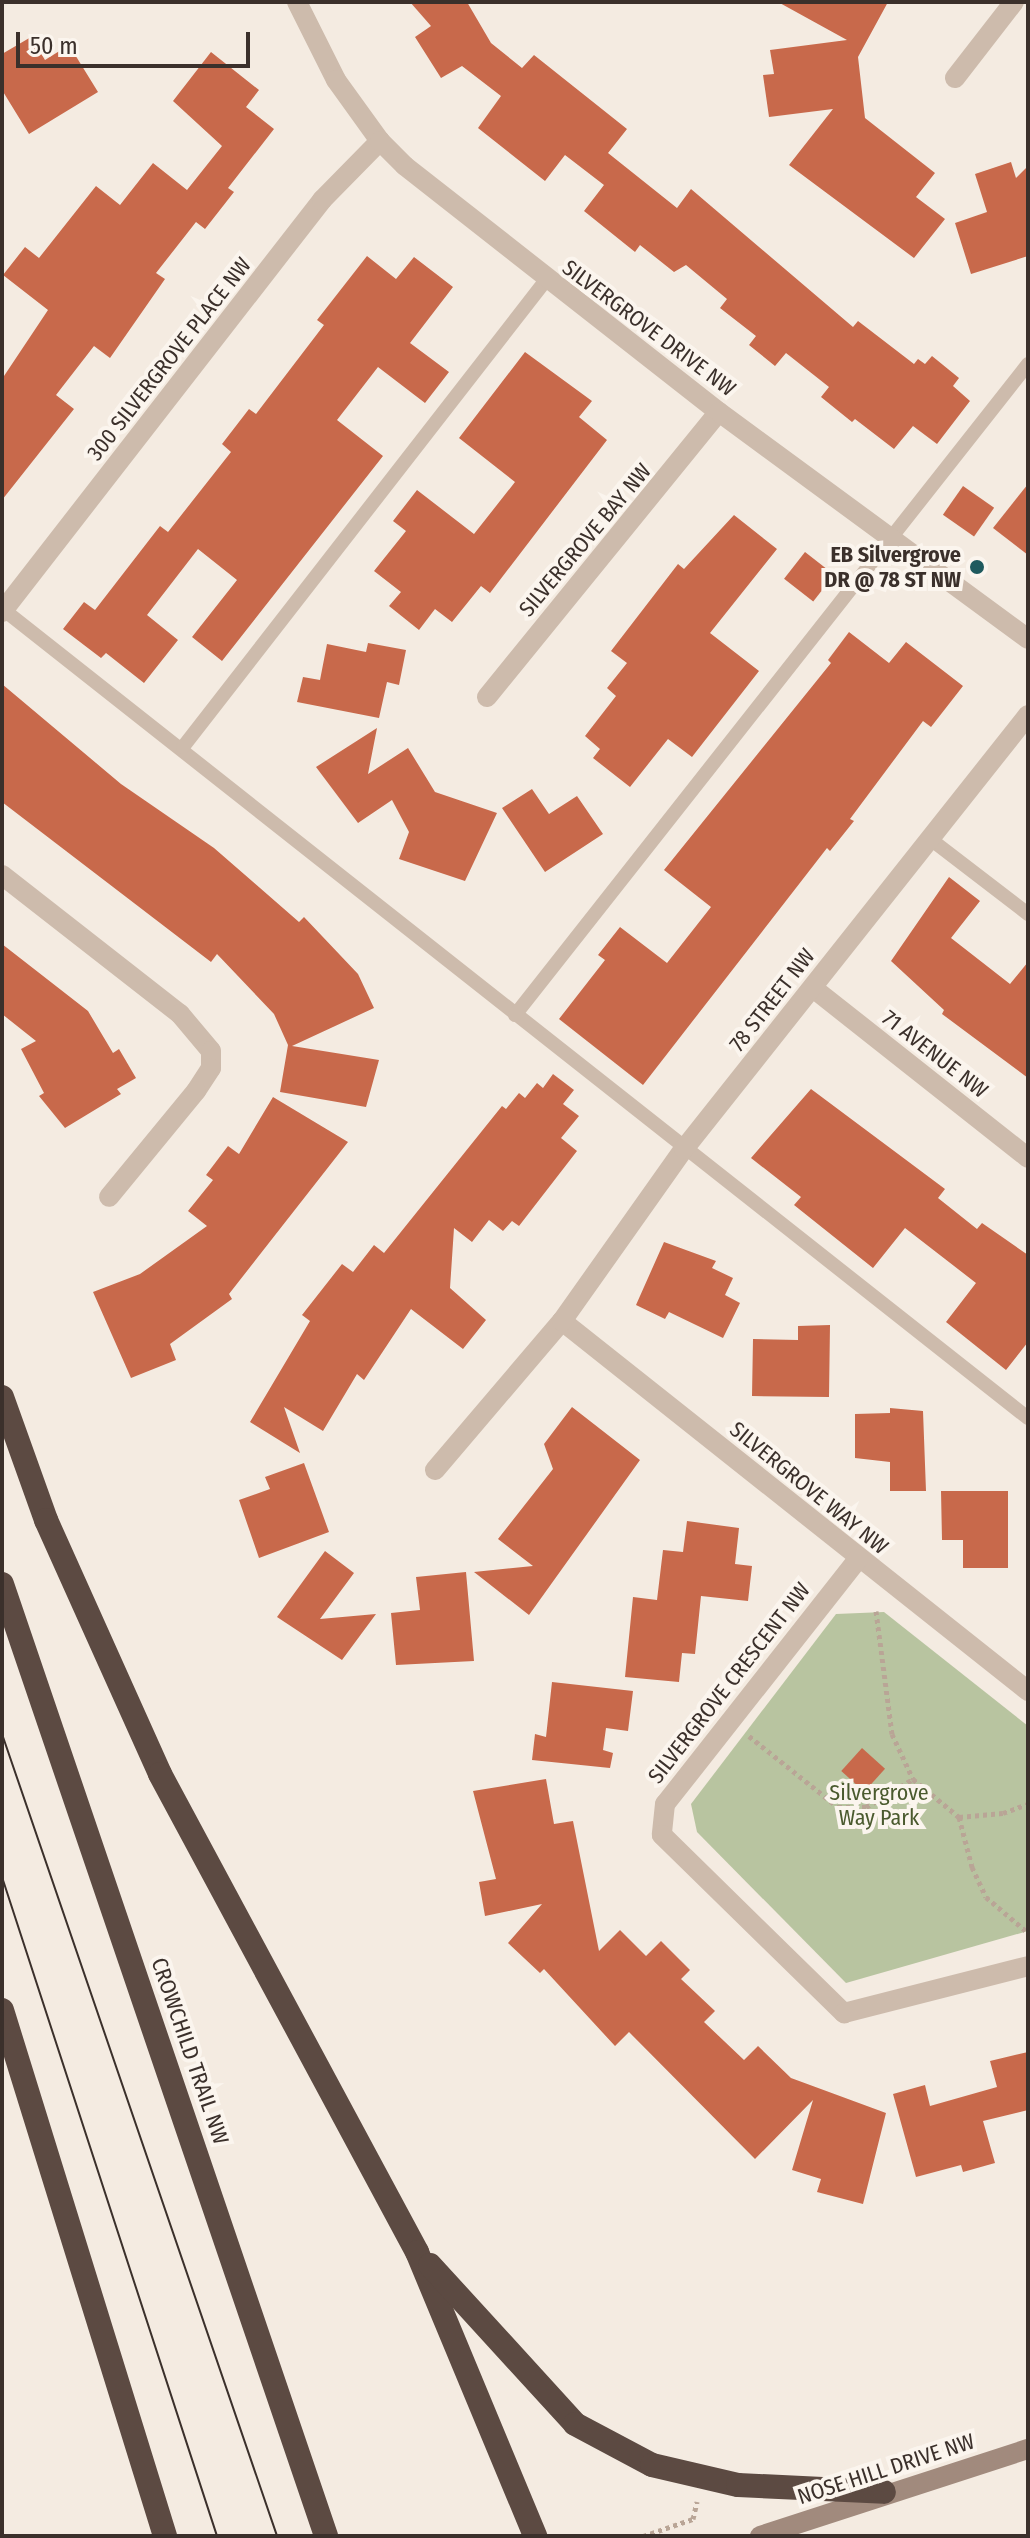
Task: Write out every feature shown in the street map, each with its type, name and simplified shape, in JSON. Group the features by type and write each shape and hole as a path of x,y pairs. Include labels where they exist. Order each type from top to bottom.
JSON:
{"highway":[{"path":"2,1397 46,1520 160,1774 417,2252 535,2536"},
{"name":"CROWCHILD TRAIL NW","path":"2,1584 326,2536"},
{"path":"2,2010 165,2536"},
{"path":"417,2252 575,2424 652,2465 738,2485 884,2492"}],"main road":[{"name":"NOSE HILL DRIVE NW","path":"760,2536 884,2492 1028,2449"}],"street":[{"name":"SILVERGROVE DRIVE NW","path":"297,2 336,80 380,141 546,280 886,539 1028,639"},
{"path":"955,78 1014,2"},
{"name":"300 SILVERGROVE PLACE NW","path":"3,611 322,200 380,141"},
{"name":"SILVERGROVE BAY NW","path":"487,697 719,412"},
{"name":"78 STREET NW","path":"435,1470 562,1321 684,1149 1028,715"},
{"path":"2,875 180,1014 211,1051 211,1068 196,1091 109,1197"},
{"name":"71 AVENUE NW","path":"813,988 1028,1158"},
{"name":"SILVERGROVE WAY NW","path":"562,1321 1028,1691"},
{"name":"SILVERGROVE CRESCENT NW","path":"858,1559 665,1804 662,1835 844,2013 1028,1966"}],"lane":[{"path":"183,747 546,280"},
{"path":"515,1015 886,539 917,509 1028,364"},
{"path":"3,611 183,747 515,1015 1028,1418"},
{"path":"929,838 1028,914"}],"path":[{"path":"876,1611 892,1734 913,1779 959,1817 972,1867 986,1897 1026,1931"},
{"path":"745,1733 838,1807 866,1807 913,1779"},
{"path":"959,1817 1003,1813 1028,1804"},
{"path":"643,2536 693,2519 699,2509 697,2500"}],"green space":[{"name":"Silvergrove Way Park","path":"884,1612 1028,1726 1028,1931 846,1983 697,1832 691,1804 836,1614"}],"building":[{"path":"410,2 467,2 491,43 522,68 534,55 627,129 608,153 677,208 691,189 853,327 858,321 914,364 918,359 925,364 932,356 959,378 953,386 970,401 937,444 913,426 894,449 855,419 852,422 821,397 829,387 786,353 775,366 749,345 756,336 720,308 727,299 686,265 674,272 640,245 635,252 584,211 604,185 565,155 545,181 478,128 501,96 462,66 441,78 415,37 431,26"},
{"path":"778,2 888,2 858,57 865,118 935,173 916,197 945,219 914,258 789,165 833,109 769,117 763,75 774,74 770,50 847,40"},
{"path":"31,37 45,60 69,45 98,92 29,134 2,90 2,54"},
{"path":"211,52 259,90 246,107 274,129 228,188 234,192 205,229 196,222 156,273 165,279 110,358 94,346 56,395 74,409 2,500 2,379 48,310 3,275 25,247 39,258 96,186 120,205 153,163 187,190 222,146 173,101"},
{"path":"1011,162 1016,178 1028,166 1028,256 971,274 955,223 987,212 975,174"},
{"path":"367,256 396,279 414,257 453,287 410,343 449,372 425,403 378,367 337,420 383,456 222,661 192,637 237,580 198,549 147,615 178,640 144,683 106,653 101,658 63,629 84,602 95,610 160,526 168,532 231,452 222,444 249,409 256,414 324,325 317,320"},
{"path":"525,352 592,401 579,417 607,440 490,593 481,586 452,622 435,609 419,630 389,606 401,592 374,571 406,531 393,521 417,490 474,534 515,482 459,438"},
{"path":"1028,484 1028,555 993,528"},
{"path":"963,486 994,508 974,536 943,515"},
{"path":"734,515 777,549 710,633 759,671 692,757 668,739 630,787 593,758 600,749 585,736 616,696 607,688 627,663 611,651 678,564 684,569"},
{"path":"805,552 834,575 813,602 784,579"},
{"path":"849,632 889,663 906,642 963,686 931,727 923,721 850,819 854,821 830,851 827,848 643,1085 559,1019 605,960 598,955 620,927 667,963 711,907 664,870 831,663 828,660"},
{"path":"368,643 406,650 399,685 387,682 379,718 297,702 303,677 320,680 327,644 366,652"},
{"path":"2,684 121,784 214,848 299,922 304,917 358,974 374,1008 292,1046 379,1060 366,1107 280,1092 288,1045 274,1014 217,954 211,962 2,802"},
{"path":"377,728 368,774 408,748 435,792 497,813 465,881 399,859 409,832 392,800 358,823 316,767"},
{"path":"532,789 549,814 577,796 603,834 545,872 502,808"},
{"path":"949,877 980,901 951,938 1010,984 1028,962 1028,1078 942,1014 944,1010 891,961"},
{"path":"2,944 88,1011 113,1053 119,1049 136,1078 117,1089 121,1094 65,1128 39,1096 44,1093 21,1049 36,1041 2,1014"},
{"path":"553,1074 574,1090 563,1104 579,1116 561,1138 577,1151 519,1226 512,1221 503,1231 489,1220 472,1242 454,1228 450,1288 486,1320 463,1349 411,1309 364,1380 357,1374 323,1431 284,1407 300,1453 250,1422 310,1321 302,1315 342,1264 353,1272 374,1245 384,1253 502,1106 506,1109 519,1093 525,1098 537,1083 543,1088"},
{"path":"811,1089 945,1189 938,1198 977,1229 982,1223 1028,1255 1028,1342 1006,1370 946,1322 976,1283 905,1228 873,1268 794,1205 801,1197 751,1158"},
{"path":"273,1097 348,1142 229,1294 232,1299 170,1344 176,1360 131,1378 93,1292 140,1274 207,1226 188,1211 213,1180 206,1175 228,1146 239,1154"},
{"path":"664,1242 716,1261 712,1268 733,1278 725,1295 740,1303 723,1338 669,1312 665,1319 636,1305"},
{"path":"830,1325 829,1397 752,1396 753,1339 798,1340 798,1326"},
{"path":"572,1407 640,1460 529,1615 474,1572 533,1566 498,1539 553,1469 544,1444"},
{"path":"890,1408 923,1411 926,1491 890,1491 890,1462 855,1458 855,1414 890,1413"},
{"path":"304,1463 329,1532 259,1558 239,1500 270,1489 265,1477"},
{"path":"941,1491 1008,1491 1008,1568 963,1568 963,1540 942,1540"},
{"path":"687,1521 739,1528 735,1564 752,1566 748,1601 701,1596 695,1654 682,1653 679,1682 625,1677 633,1597 657,1600 663,1550 683,1552"},
{"path":"325,1551 354,1573 320,1619 376,1614 342,1660 277,1617"},
{"path":"466,1572 474,1661 396,1665 391,1613 420,1610 416,1577"},
{"path":"552,1682 633,1691 628,1731 606,1728 603,1750 613,1753 610,1768 532,1760 535,1734 546,1737"},
{"path":"862,1748 885,1769 864,1792 841,1771"},
{"path":"546,1779 554,1824 573,1821 599,1951 620,1930 646,1956 661,1941 690,1970 681,1979 715,2011 704,2022 744,2060 758,2046 791,2078 886,2113 863,2204 817,2192 821,2179 792,2170 813,2100 755,2159 629,2032 615,2046 544,1969 540,1973 508,1943 542,1904 485,1916 479,1882 496,1879 473,1791"},
{"path":"1028,2052 1028,2110 983,2121 995,2163 963,2172 961,2165 916,2177 893,2094 925,2085 930,2106 997,2087 990,2061"}],"tram line":[{"path":"2,1734 277,2536"},
{"path":"2,1877 217,2536"}],"place":[{"name":"EB Silvergrove DR @ 78 ST NW","path":"977,567"}]}
